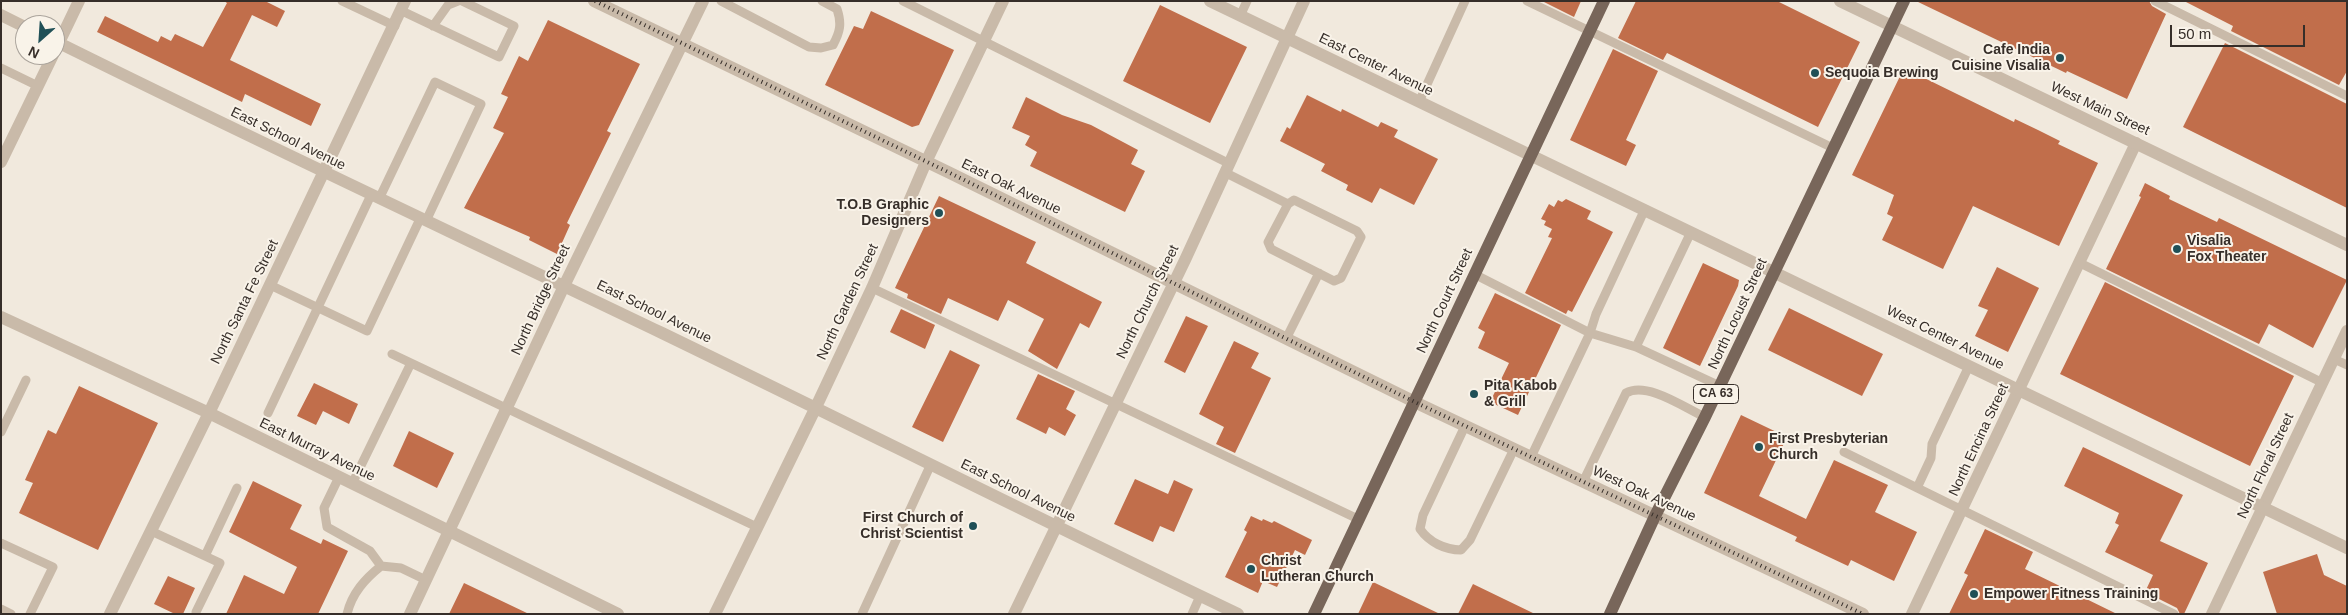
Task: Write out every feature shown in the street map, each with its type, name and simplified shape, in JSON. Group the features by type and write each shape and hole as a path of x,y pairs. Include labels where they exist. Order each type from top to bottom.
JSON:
{"main road":[{"name":"North Court Street","path":"1314,614 1604,1"},
{"name":"CA 63","path":"1892,26 1904,1"},
{"name":"North Locust Street","path":"1610,614 1655,516 1705,418 1892,26"}],"street":[{"path":"65,30 79,1"},
{"name":"East Oak Avenue","path":"594,1 1413,402"},
{"name":"North Bridge Street","path":"410,614 564,286 703,1"},
{"name":"North Garden Street","path":"715,614 872,288 926,162 1003,1"},
{"name":"East Center Avenue","path":"1210,1 1530,154"},
{"name":"North Church Street","path":"1014,614 1228,169 1304,1"},
{"name":"West Main Street","path":"1840,1 2347,245"},
{"name":"North Santa Fe Street","path":"110,614 209,413 403,6"},
{"path":"1,15 15,22"},
{"name":"East School Avenue","path":"65,52 564,286 1238,614"},
{"path":"1,162 48,65"},
{"name":"North Encina Street","path":"1912,614 2136,143"},
{"name":"West Center Avenue","path":"1530,154 2347,548"},
{"name":"East Murray Avenue","path":"1,316 209,413 618,614"},
{"name":"North Floral Street","path":"2212,614 2347,331"},
{"name":"West Oak Avenue","path":"1413,402 1863,614"}],"lane":[{"path":"342,1 394,26"},
{"path":"433,26 448,5 458,1"},
{"path":"403,6 433,26 499,57 514,26 462,1"},
{"path":"721,1 809,47 821,48 833,45 840,30 841,20 836,9 822,1"},
{"path":"903,1 984,40 1228,169 1288,204"},
{"path":"1240,16 1247,1"},
{"path":"1419,102 1465,1"},
{"path":"1527,1 1833,148"},
{"path":"2155,1 2347,96"},
{"path":"1,68 38,86"},
{"path":"268,413 318,308 435,82 481,104 367,331 318,308 270,284"},
{"path":"1294,200 1357,232 1360,237 1341,278 1334,281 1271,249 1268,242 1288,204 1294,200"},
{"path":"1531,457 1590,332 1596,314 1644,209"},
{"path":"1636,346 1691,232"},
{"path":"2080,263 2323,383"},
{"path":"1286,339 1319,273"},
{"path":"1474,274 1590,332 1636,346 1720,386"},
{"path":"872,288 1358,519"},
{"path":"392,354 506,410 757,527"},
{"path":"2334,359 2347,365"},
{"path":"352,484 410,363"},
{"path":"1917,488 1931,458 1932,444 1969,366"},
{"path":"1,432 4,420 26,380"},
{"path":"1583,482 1626,393 1632,390 1648,390 1705,418"},
{"path":"1465,426 1423,516 1420,529 1426,538 1452,550 1461,550 1470,540 1514,449"},
{"path":"1844,452 2174,614"},
{"path":"862,614 931,464"},
{"path":"339,477 324,508 327,528 370,551 381,566"},
{"path":"204,556 238,488"},
{"path":"151,531 220,563 196,612"},
{"path":"1,543 52,567 30,614"},
{"path":"347,614 356,591 381,566 402,568 426,580"},
{"path":"1192,614 1200,596"},
{"path":"1,609 11,614"}],"building":[{"path":"224,1 265,1 285,11 277,27 252,15 230,60 321,104 311,126 245,94 242,102 97,32 105,16 158,42 161,36 171,41 175,34 203,47 227,3"},
{"path":"1542,1 1581,1 1574,17"},
{"path":"1636,1 1777,1 1860,42 1818,127 1667,53 1663,60 1618,38"},
{"path":"1916,1 2149,1 2152,6 2166,14 2127,99 2067,71 2066,73"},
{"path":"2184,1 2347,1 2347,71 2339,85 2231,31 2233,26"},
{"path":"1160,5 1247,47 1210,123 1123,81"},
{"path":"871,11 954,50 919,125 912,127 825,85 854,26 863,29"},
{"path":"548,20 640,64 607,131 611,133 567,223 570,225 557,254 529,240 530,237 464,208 504,133 493,128 508,97 501,94 519,56 528,61"},
{"path":"2225,43 2347,104 2347,208 2183,127"},
{"path":"1613,49 1658,71 1626,140 1636,145 1626,166 1570,140"},
{"path":"1904,68 2014,122 2015,119 2038,130 2060,141 2058,144 2098,163 2059,246 1973,206 1943,269 1882,240 1893,217 1887,214 1894,195 1852,175"},
{"path":"1307,95 1341,112 1342,109 1378,127 1381,122 1398,130 1394,137 1438,159 1414,205 1380,188 1372,203 1346,190 1348,185 1321,171 1325,164 1280,141 1287,127 1290,129"},
{"path":"1026,97 1062,115 1091,125 1138,150 1131,164 1145,171 1125,212 1030,166 1037,152 1025,145 1030,136 1012,128"},
{"path":"2145,183 2170,196 2169,199 2217,222 2219,218 2347,280 2313,348 2269,324 2259,344 2106,269 2141,197 2139,196"},
{"path":"939,196 1036,242 1026,263 1102,302 1089,328 1080,323 1057,369 1028,351 1044,319 1008,300 998,321 948,298 941,314 907,298 908,294 895,288"},
{"path":"1566,199 1591,211 1587,219 1613,232 1572,312 1568,310 1566,314 1525,293 1552,238 1548,237 1552,229 1544,225 1546,221 1541,219 1549,204 1554,207 1558,200 1562,202"},
{"path":"1703,263 1739,280 1738,286 1700,366 1663,348"},
{"path":"1997,267 2039,288 2008,352 1975,336 1988,310 1978,306"},
{"path":"2105,282 2294,376 2250,466 2060,374"},
{"path":"1495,293 1561,325 1518,415 1490,402 1509,363 1478,348 1485,332 1478,328"},
{"path":"1789,308 1883,354 1862,396 1768,350"},
{"path":"901,309 935,325 925,349 890,332"},
{"path":"1186,316 1208,326 1185,373 1164,362"},
{"path":"1234,341 1259,353 1251,368 1271,378 1235,453 1216,444 1224,427 1199,414"},
{"path":"950,350 980,365 943,442 912,427"},
{"path":"1038,374 1075,391 1066,409 1076,415 1065,436 1049,427 1046,434 1016,419"},
{"path":"314,383 358,404 349,424 323,411 316,425 297,416"},
{"path":"79,386 158,423 98,550 19,513 33,483 25,480 48,430 56,434"},
{"path":"1741,415 1787,437 1759,496 1806,519 1834,460 1888,485 1875,512 1917,532 1894,581 1851,560 1848,566 1795,541 1797,537 1704,493"},
{"path":"409,431 454,453 437,488 393,466"},
{"path":"2083,447 2183,495 2160,541 2208,563 2184,614 2180,614 2177,608 2145,592 2153,575 2105,552 2119,525 2115,523 2119,513 2064,486"},
{"path":"1135,479 1168,494 1174,480 1193,489 1174,532 1160,526 1153,542 1114,524"},
{"path":"253,481 302,505 290,529 321,544 323,539 348,551 318,614 226,614 244,575 284,594 297,567 229,532"},
{"path":"1251,516 1262,521 1263,519 1272,523 1274,521 1312,540 1305,555 1295,550 1277,587 1263,581 1258,593 1225,577 1247,532 1244,530"},
{"path":"1985,529 2033,552 2025,569 2117,614 1949,614 1968,575 1964,573"},
{"path":"2317,554 2324,575 2347,586 2347,614 2277,614 2263,572"},
{"path":"168,576 195,588 183,614 175,614 154,604"},
{"path":"1373,582 1440,614 1358,614"},
{"path":"464,583 529,614 449,614"},
{"path":"1473,584 1535,614 1458,614"}],"railway":[{"path":"595,1 1421,405 1863,614"}],"place":[{"name":"Cafe India Cuisine Visalia","path":"2060,58"},
{"name":"Sequoia Brewing","path":"1815,73"},
{"name":"T.O.B Graphic Designers","path":"939,213"},
{"name":"Visalia Fox Theater","path":"2177,249"},
{"name":"Pita Kabob & Grill","path":"1474,394"},
{"name":"First Presbyterian Church","path":"1759,447"},
{"name":"First Church of Christ Scientist","path":"973,526"},
{"name":"Christ Lutheran Church","path":"1251,569"},
{"name":"Empower Fitness Training","path":"1974,594"}]}
